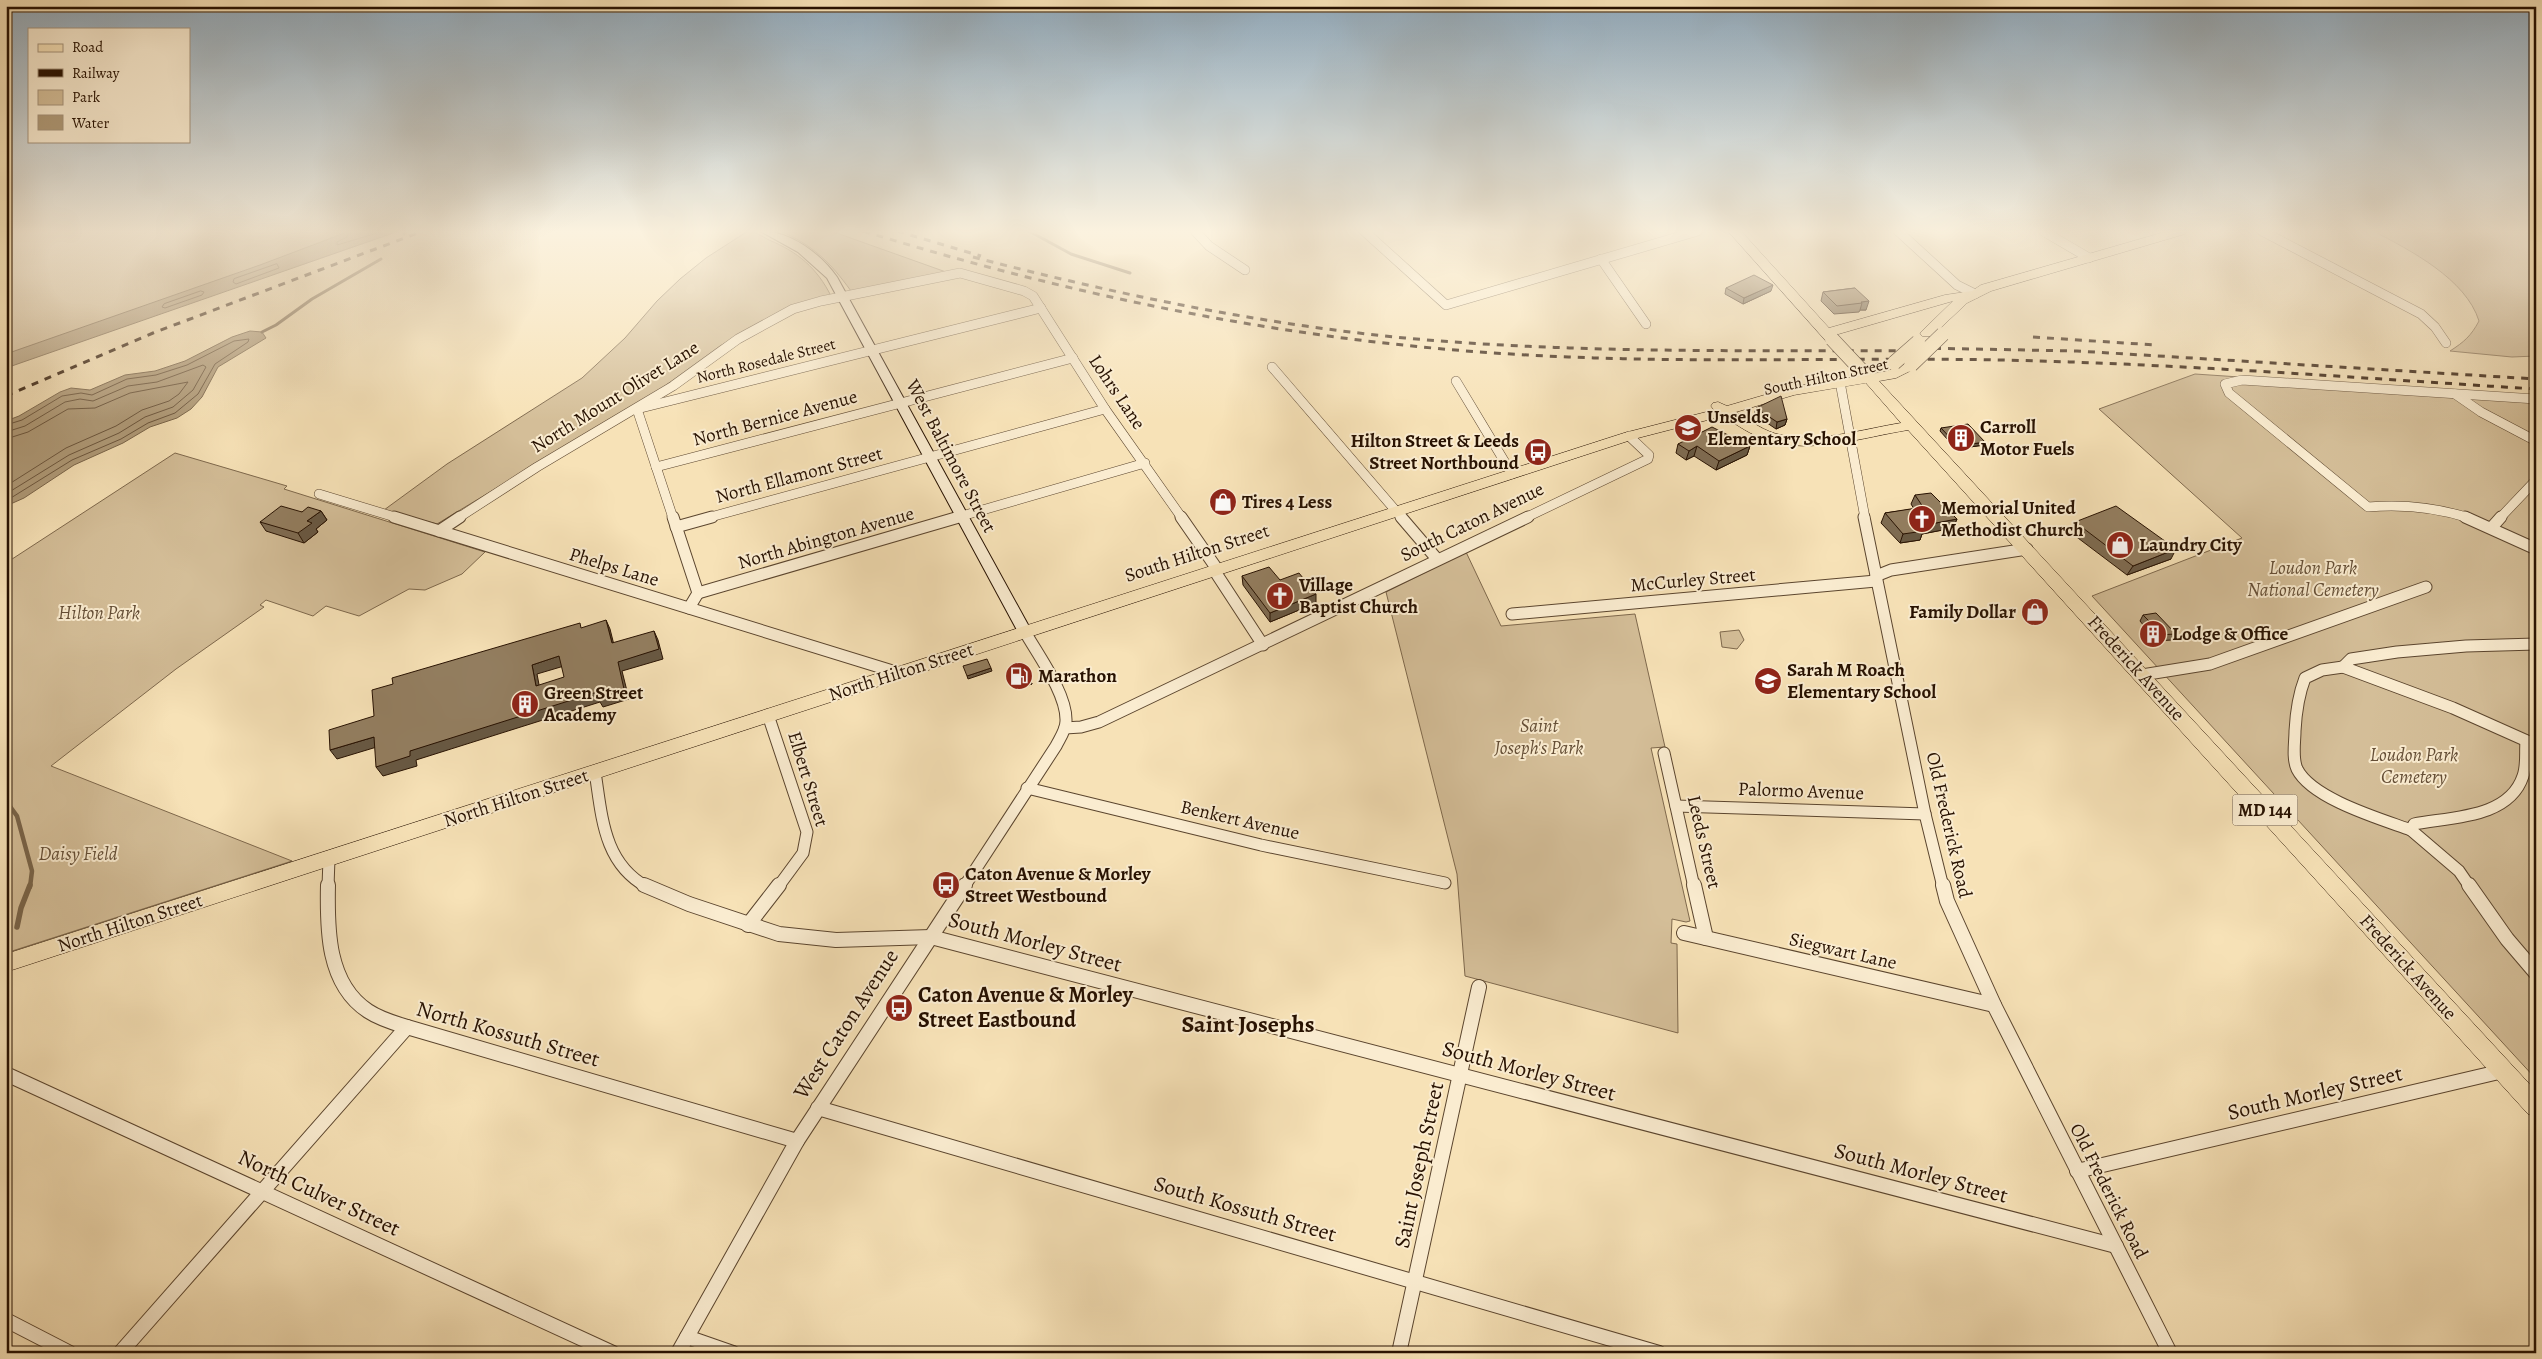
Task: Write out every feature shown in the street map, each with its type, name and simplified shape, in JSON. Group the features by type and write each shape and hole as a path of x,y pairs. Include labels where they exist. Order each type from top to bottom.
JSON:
{"main road":[{"name":"Frederick Avenue","path":"1792,294 2536,1107"},
{"path":"1830,336 1950,298 1972,294"},
{"name":"South Hilton Street","path":"1720,407 1840,382 1866,375 1894,363 1962,300 1974,294"},
{"name":"South Hilton Street","path":"1025,632 1629,436 1668,424 1680,424 1720,407 1794,382 1866,375 1891,375 1910,365 1975,304 1975,294"},
{"name":"West Baltimore Street","path":"844,296 1025,632"},
{"path":"1720,407 1754,429 1782,440 1811,440 1913,425"},
{"name":"North Hilton Street","path":"6,963 1025,632"}],"street":[{"name":"North Mount Olivet Lane","path":"439,531 537,467 673,386 738,339 773,319 808,304 852,294"},
{"name":"Lohrs Lane","path":"1030,294 1041,308 1105,409 1145,463 1263,645"},
{"path":"1434,294 1446,305 1482,294"},
{"path":"1626,294 1646,324"},
{"path":"2383,294 2421,314 2435,327 2446,343"},
{"name":"North Rosedale Street","path":"637,408 1041,308"},
{"name":"North Bernice Avenue","path":"656,467 1073,358"},
{"path":"1272,367 1437,559"},
{"path":"2536,399 2242,380 2225,384 2229,393 2368,507 2398,505 2429,507 2468,517 2493,526 2536,549"},
{"path":"1456,381 1512,474"},
{"name":"Old Frederick Road","path":"1840,382 1876,578 1925,814 1947,901 1994,1005 2170,1353"},
{"path":"2455,394 2481,412 2536,441"},
{"path":"637,408 698,593 689,608"},
{"name":"North Ellamont Street","path":"676,527 1105,409"},
{"name":"South Caton Avenue","path":"1065,728 1081,728 1099,722 1263,645 1648,458 1649,455 1646,451 1629,436"},
{"name":"North Abington Avenue","path":"698,593 1145,463"},
{"path":"2493,526 2536,480"},
{"name":"Phelps Lane","path":"319,494 900,673"},
{"name":"McCurley Street","path":"1512,614 1876,578 1891,570 2027,549"},
{"path":"2142,675 2210,664 2426,587"},
{"name":"West Baltimore Street","path":"1025,632 1063,704 1066,718 1065,728"},
{"path":"2343,667 2351,659 2418,649 2490,644 2536,644"},
{"path":"2411,830 2414,824 2470,816 2495,805 2512,791 2522,779 2531,743 2452,708 2343,667 2322,670 2305,678 2296,700 2295,760 2297,770 2308,783 2360,812 2411,830 2459,871 2507,939 2536,973"},
{"name":"Elbert Street","path":"748,925 799,859 806,848 807,841 807,832 768,716"},
{"name":"West Caton Avenue","path":"678,1353 797,1141 1056,746 1065,728"},
{"name":"Leeds Street","path":"1664,753 1706,938"},
{"name":"South Morley Street","path":"595,772 611,850 619,864 634,879 652,890 748,925 778,934 826,940 930,937 2116,1246"},
{"name":"Benkert Avenue","path":"1027,788 1261,846 1445,883"},
{"name":"Palormo Avenue","path":"1676,806 1925,814"},
{"name":"North Kossuth Street","path":"329,858 329,941 333,961 340,977 362,1008 380,1018 407,1027 797,1141"},
{"name":"Siegwart Lane","path":"1684,933 1994,1005"},
{"name":"Saint Joseph Street","path":"1399,1353 1480,987"},
{"path":"120,1353 407,1027"},
{"name":"South Morley Street","path":"2077,1171 2503,1072"},
{"name":"North Culver Street","path":"6,1074 613,1353"},
{"name":"South Kossuth Street","path":"818,1108 1659,1353"},
{"path":"6,1320 70,1353"},
{"path":"687,1337 733,1353"}],"green space":[{"path":"6,294 201,294 6,364"},
{"path":"664,294 830,294 831,296 793,306 750,328 720,346 662,388 437,524 384,510 447,464 582,378 625,338"},
{"path":"2464,294 2536,294 2536,356 2512,357 2450,351 2467,338 2479,321"},
{"name":"Loudon Park Cemetery","path":"2195,374 2536,397 2536,1079 2092,596 2242,538 2099,409"},
{"name":"Hilton Park","path":"175,453 287,486 284,489 485,552 462,574 425,590 409,589 359,616 326,606 313,616 266,600 260,605 264,607 176,669 51,766 292,861 6,953 6,563"},
{"name":"Saint Joseph's Park","path":"1466,552 1501,626 1635,614 1665,747 1651,748 1690,921 1672,919 1671,943 1677,944 1678,1033 1465,976 1457,874 1386,592"},
{"path":"1739,630 1744,640 1737,649 1722,647 1720,632"}],"water":[{"path":"176,294 217,294 6,368 6,354"},
{"path":"250,331 262,332 266,338 218,367 202,397 191,409 177,418 150,427 123,443 74,465 24,498 6,506 6,421 19,416 60,392 71,388 90,390 125,375 155,371 185,361 232,337"}],"building":[{"path":"1738,294 1752,294 1744,298"},
{"path":"1825,294 1862,294 1869,301 1862,303 1837,306"},
{"path":"1781,396 1787,419 1777,422 1756,408"},
{"name":"Carroll Motor Fuels","path":"1968,424 1985,442 1958,446 1941,428"},
{"path":"1712,427 1750,446 1719,461 1697,446 1689,451 1678,444"},
{"path":"1931,493 1957,519 1920,526 1924,531 1903,534 1885,513 1923,507 1915,495"},
{"path":"281,506 302,512 308,507 321,511 307,521 312,523 298,533 260,522"},
{"name":"Laundry City","path":"2116,506 2176,549 2133,566 2075,522"},
{"name":"Village Baptist Church","path":"1269,567 1280,580 1299,573 1316,594 1270,613 1242,576"},
{"path":"2156,613 2176,634 2157,635 2146,623 2150,622 2143,615"},
{"name":"Green Street Academy","path":"606,620 612,643 654,631 659,649 618,662 624,689 598,698 597,692 410,751 410,756 376,767 374,737 330,750 329,730 374,716 372,690 393,684 392,678 580,623 581,628","holes":["559,656 564,677 536,686 532,665"]},
{"name":"Marathon","path":"987,659 991,668 967,676 963,666"},
{"name":"Marathon","path":"1023,664 1031,681 1017,686 1008,669"}],"waterway":[{"path":"262,332 276,325 320,294"},
{"path":"6,801 17,816 32,871 30,887"},
{"path":"17,927 21,908 30,885"}],"railway":[{"path":"6,396 153,333 255,294"},
{"path":"1098,294 1192,314 1359,340 1443,349 1528,355 1706,360 1943,359 2070,362 2270,372 2536,389"},
{"path":"1131,294 1296,325 1405,338 1470,343 1601,349 1927,351"},
{"path":"2033,337 2155,345"},
{"path":"1920,348 2077,351 2536,379"}],"place":[{"name":"Unselds Elementary School","path":"1688,428"},
{"name":"Carroll Motor Fuels","path":"1961,438"},
{"name":"Hilton Street & Leeds Street Northbound","path":"1538,452"},
{"name":"Tires 4 Less","path":"1223,502"},
{"name":"Memorial United Methodist Church","path":"1922,519"},
{"name":"Laundry City","path":"2120,545"},
{"name":"Village Baptist Church","path":"1280,596"},
{"name":"Family Dollar","path":"2035,612"},
{"name":"Lodge & Office","path":"2153,634"},
{"name":"Marathon","path":"1019,676"},
{"name":"Sarah M Roach Elementary School","path":"1768,681"},
{"name":"Green Street Academy","path":"525,704"},
{"name":"Caton Avenue & Morley Street Westbound","path":"946,885"},
{"name":"Caton Avenue & Morley Street Eastbound","path":"899,1008"}],"district":[{"name":"Saint Josephs","path":"1248,1024"}],"park label":[{"name":"Loudon Park National Cemetery","path":"2313,579"},
{"name":"Daisy Field","path":"78,854"}]}
